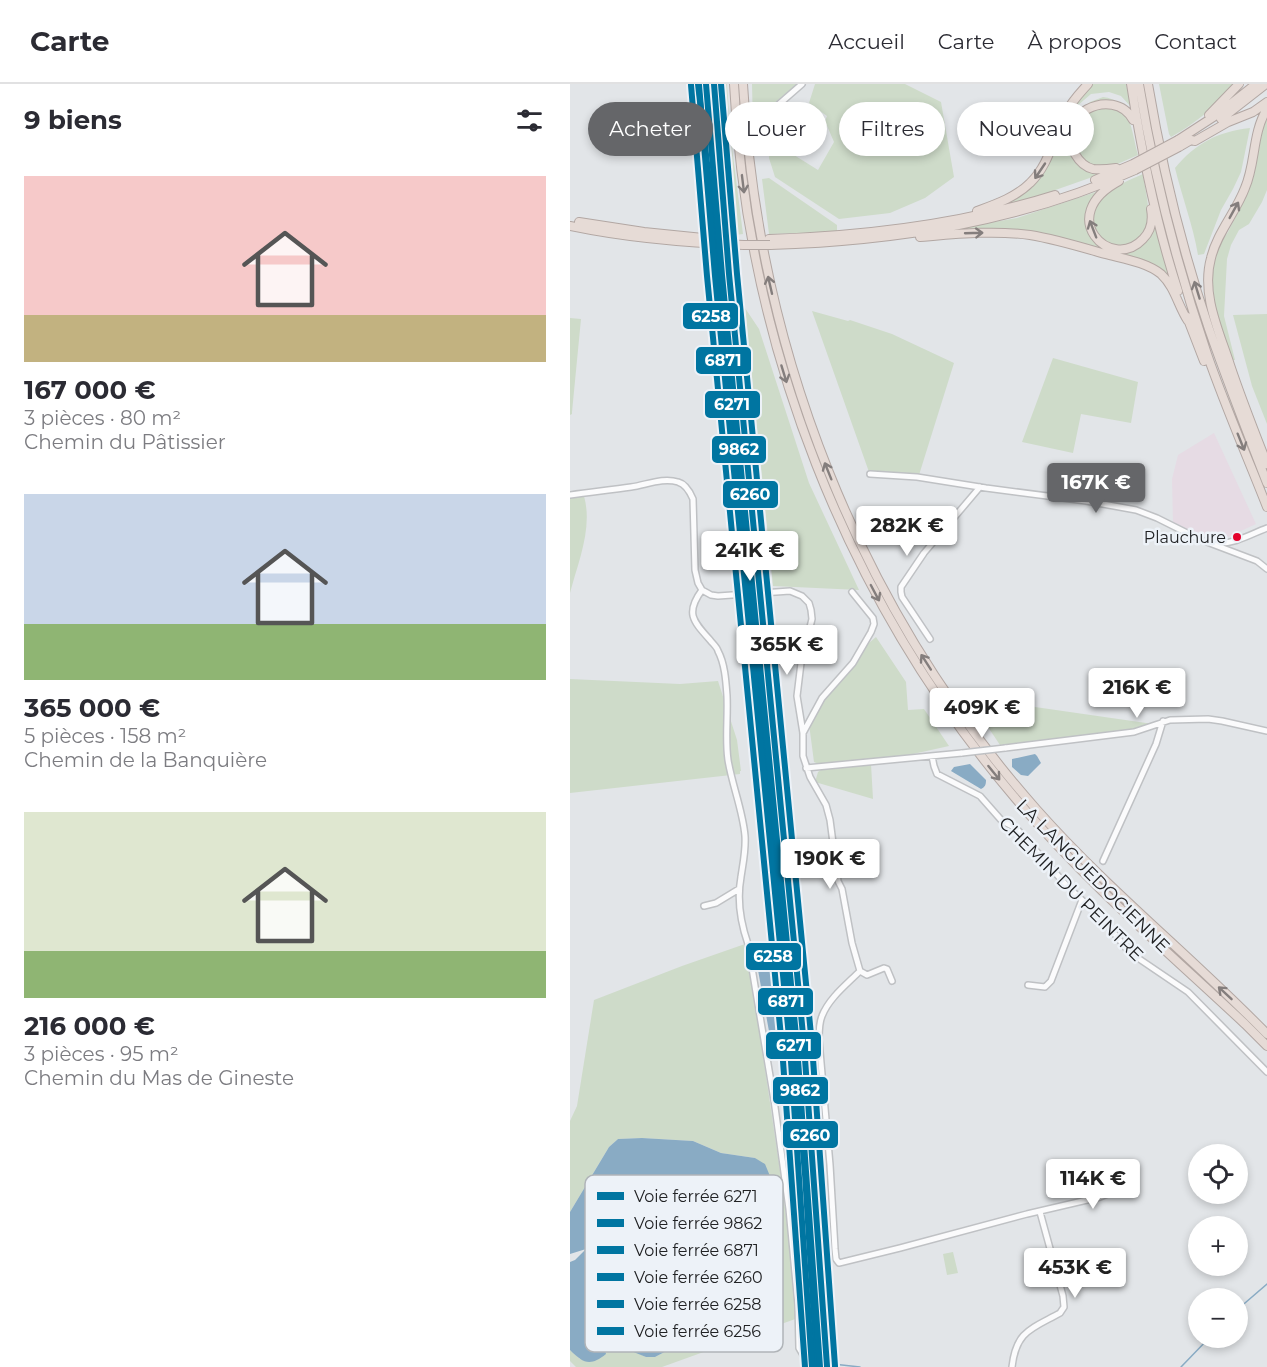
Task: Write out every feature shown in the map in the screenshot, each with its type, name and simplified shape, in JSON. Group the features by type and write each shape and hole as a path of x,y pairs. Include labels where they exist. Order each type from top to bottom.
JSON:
{"highway":[{"name":"LA LANGUEDOCIENNE","path":"734,84 746,203 757,268 776,347 797,413 824,485 879,600 905,646 946,708 984,760 1026,811 1097,886 1267,1046"},
{"name":"LA LANGUEDOCIENNE","path":"743,84 749,159 758,226 786,350 826,468 888,598 954,704 1038,811 1094,870 1267,1034"},
{"path":"955,219 1008,198 1032,182 1049,157 1065,114 1088,84"},
{"path":"1131,84 1140,140 1164,249 1210,378 1219,387"},
{"path":"1139,84 1146,131 1162,203 1182,277 1219,387 1267,507"},
{"path":"1149,84 1168,186 1183,244 1209,328 1267,483"},
{"path":"1202,125 1205,118 1239,84"},
{"path":"570,226 635,237 725,242 842,242 1005,216 1039,206 1130,169 1179,143 1256,84"},
{"path":"1191,140 1266,84"},
{"path":"1119,98 1130,112 1140,140"},
{"path":"1088,100 1074,114 1069,134 1072,149 1084,165 1091,168 1130,169"},
{"path":"1179,143 1195,141 1228,122 1253,112 1267,102"},
{"path":"1267,109 1258,129 1246,188 1213,250 1208,283 1210,301 1218,328 1267,464"},
{"path":"770,242 855,234 1016,207 1130,169"},
{"path":"1130,169 1121,180 1094,200 1090,210 1089,222 1092,233 1105,246 1127,249 1138,244 1146,236 1152,216 1150,185"},
{"path":"570,220 709,241"},
{"path":"895,235 907,237 998,232 1029,235 1137,262 1152,268 1167,281 1188,321"}],"street":[{"path":"781,102 802,84"},
{"path":"870,474 906,475 1136,510 1257,561 1267,569"},
{"path":"570,495 665,480 682,483 689,490 693,499 695,570 702,590 711,595 729,596 790,591 802,596 809,603 812,619 798,680 797,696 803,733 803,756 811,779 826,804 838,881 842,889 852,943 860,971 867,975 884,968 889,971 892,981"},
{"path":"930,639 903,597 901,587 924,553 980,487"},
{"path":"1212,543 1224,543 1264,529"},
{"path":"702,590 692,608 693,618 718,650 725,682 728,760 745,835 739,889 742,922 748,944 774,1100 789,1209 794,1249 799,1348 808,1366"},
{"path":"803,733 822,698 853,663 872,632 873,618 852,592"},
{"path":"806,768 962,753 1134,732 1170,720 1208,719 1267,731"},
{"path":"1103,861 1156,744 1163,722"},
{"name":"CHEMIN DU PEINTRE","path":"933,756 938,774 980,796 1002,821 1016,828 1066,885 1094,908 1129,952 1188,992 1267,1072"},
{"path":"811,779 819,766"},
{"path":"704,906 716,903 739,889"},
{"path":"1028,984 1044,987 1051,981 1082,900"},
{"path":"860,971 828,1005 821,1017 820,1025 819,1040 835,1249 839,1263 1100,1197 1121,1189 1126,1181"},
{"path":"1012,1367 1015,1349 1022,1336 1060,1313 1064,1307 1040,1212"}],"shaded area":[{"path":"1214,433 1256,524 1228,537 1193,534 1173,524 1172,479 1178,455"}],"green space":[{"path":"721,84 727,84 728,102 725,102 725,127"},
{"path":"752,84 797,84 776,102 752,102"},
{"path":"815,84 905,84 941,102 839,102 839,156 945,156 945,125 954,177 925,198 890,213 839,219 775,177 769,158 769,156 796,156 818,170 834,142 827,126 827,102 809,102"},
{"path":"1092,84 1126,84 1131,107 1121,96 1109,92 1091,94 1082,102 1077,102"},
{"path":"1159,84 1237,84 1206,113 1171,137"},
{"path":"1103,97 1119,104 1128,118 1138,155 1113,166 1091,166 1086,163 1081,156 1094,156 1094,102 1090,102"},
{"path":"1267,119 1267,190 1249,224 1239,230 1227,259 1224,316 1235,360 1232,360 1216,307 1214,266 1219,247 1252,182"},
{"path":"1250,128 1241,172 1221,210 1204,254 1198,255 1175,168 1199,145 1208,140 1227,132"},
{"path":"728,156 733,156 743,234 735,235"},
{"path":"1046,156 1072,156 1082,169 1101,174 1002,206 1028,189"},
{"path":"1143,174 1148,209 1148,222 1144,233 1134,242 1124,246 1114,246 1099,235 1095,227 1096,207 1112,190"},
{"path":"769,178 837,225 837,232 769,234 762,179"},
{"path":"1099,191 1091,203 1095,240 1132,250 1144,243 1155,225 1170,279 1163,272 1036,234 930,233 1017,218"},
{"path":"745,308 759,329 809,483 859,590 773,586"},
{"path":"812,311 850,320 892,334 954,363 919,475 869,472"},
{"path":"1267,314 1267,424 1252,386 1233,315"},
{"path":"570,318 581,319 572,414 570,415"},
{"path":"1053,358 1138,382 1131,423 1081,414 1073,453 1022,442"},
{"path":"584,496 586,533 570,593 570,498"},
{"path":"876,637 906,682 908,710 924,709 949,746 913,754 912,757 823,766 814,762 809,724 829,692 864,647"},
{"path":"570,679 680,684 718,681 737,740 740,774 570,793"},
{"path":"1008,703 1153,724 1139,729 1000,745 974,706"},
{"path":"871,764 873,799 815,782 818,772 823,768"},
{"path":"745,944 747,947 781,1175 768,1175 755,1158 721,1153 693,1141 618,1139 609,1147 592,1175 585,1175 585,1187 570,1212 570,1121 577,1106 594,1000"},
{"path":"783,1191 798,1318 783,1323"},
{"path":"953,1252 958,1273 947,1275 943,1254"},
{"path":"570,1350 580,1359 585,1352 638,1352 646,1357 655,1357 665,1352 704,1352 662,1367 576,1367 570,1361"}],"water":[{"path":"1035,754 1041,763 1028,776 1021,775 1012,767 1012,759"},
{"path":"970,764 986,780 985,786 981,789 951,771 954,767"},
{"path":"758,951 775,962 783,1049 772,1048 756,959"},
{"path":"618,1139 693,1141 721,1153 755,1158 765,1164 770,1175 592,1175 609,1147"},
{"path":"585,1187 585,1249 570,1254 570,1212"},
{"path":"585,1250 585,1352 606,1352 606,1354 591,1362 579,1358 570,1350 570,1262"},
{"path":"634,1352 665,1352 655,1357 646,1357"}],"waterway":[{"path":"1248,1300 1267,1284"},
{"path":"1181,1367 1199,1348"},
{"path":"810,1367 833,1364 860,1367"}],"rail line":[{"name":"6271","path":"698,84 720,277 794,1047 805,1174 817,1367"},
{"name":"9862","path":"706,84 722,275 797,1046 820,1367"},
{"name":"6260","path":"714,84 729,274 804,1045 827,1366"},
{"name":"6256","path":"721,84 737,274 812,1045 835,1366"},
{"name":"6258","path":"691,85 707,276 782,1047 805,1367"},
{"name":"6871","path":"699,85 715,276 790,1047 812,1367"}],"place":[{"name":"Plauchure","path":"1237,537"}]}
